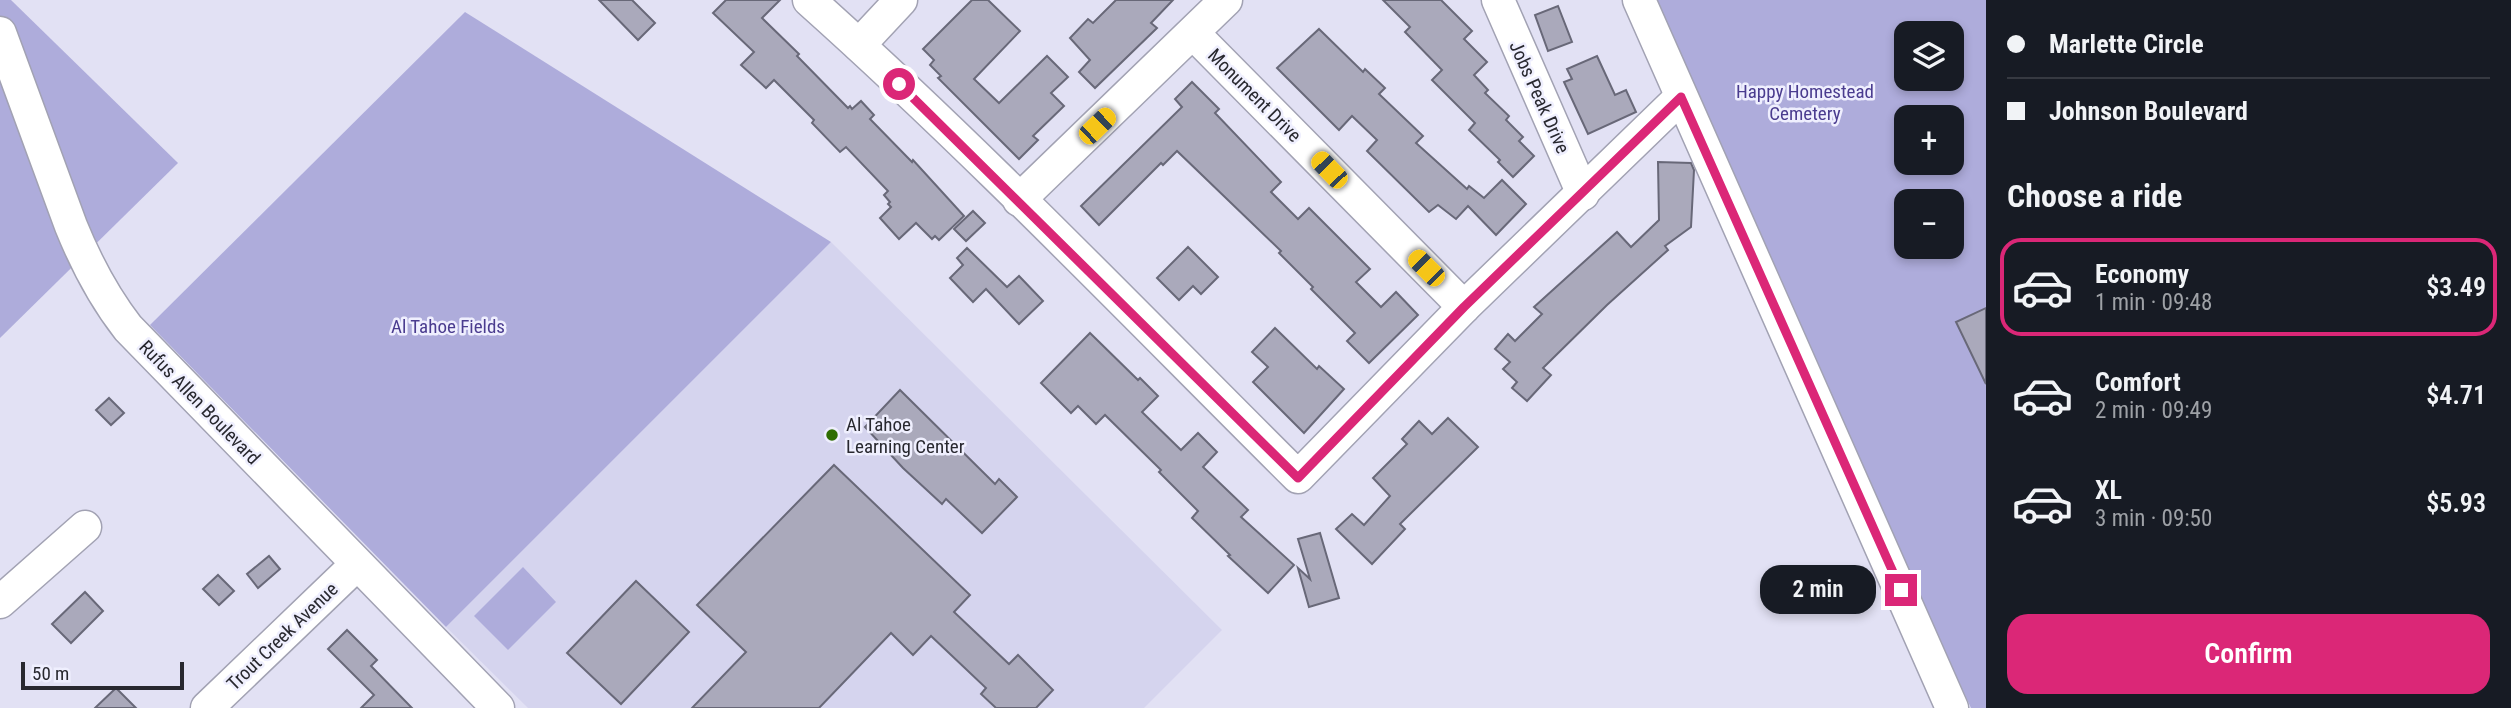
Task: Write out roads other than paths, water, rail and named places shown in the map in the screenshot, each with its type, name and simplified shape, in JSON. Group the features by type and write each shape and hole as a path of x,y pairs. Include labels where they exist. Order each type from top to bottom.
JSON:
{"street":[{"path":"809,0 1019,200 1298,478 1464,307 1681,97"},
{"path":"859,45 901,0"},
{"path":"1019,200 1226,0"},
{"name":"Jobs Peak Drive","path":"1498,0 1583,194"},
{"path":"1639,0 1952,708"},
{"name":"Rufus Allen Boulevard","path":"0,33 83,256 111,306 128,328 356,565 498,708"},
{"name":"Monument Drive","path":"1194,33 1464,307"},
{"path":"0,602 85,527"},
{"name":"Trout Creek Avenue","path":"207,708 356,565"}],"place":[{"name":"Al Tahoe Learning Center","path":"832,435"}],"park label":[{"name":"Happy Homestead Cemetery","path":"1805,102"},
{"name":"Al Tahoe Fields","path":"448,326"}]}
